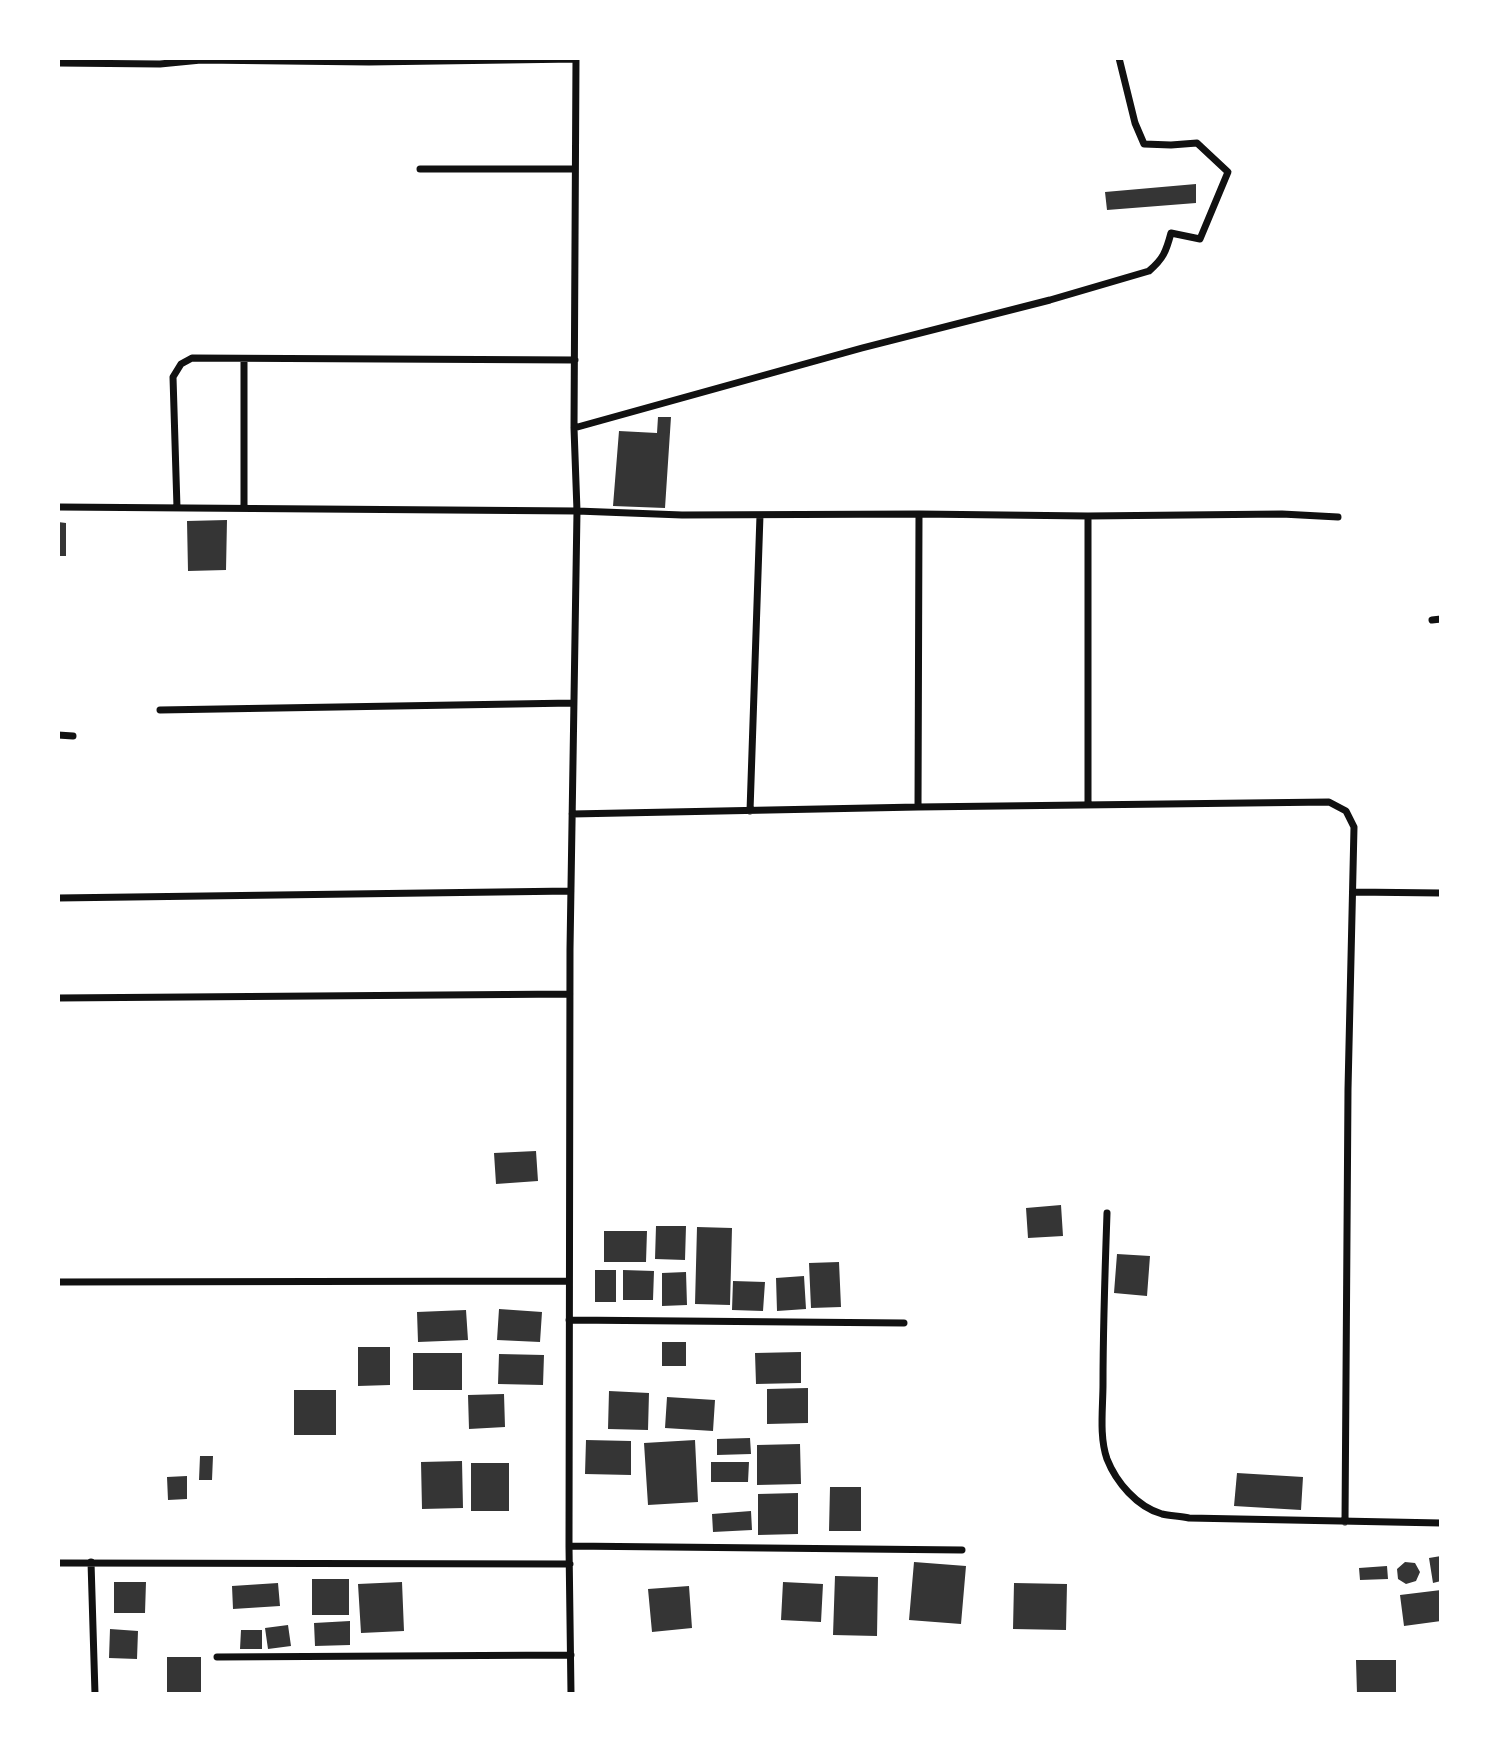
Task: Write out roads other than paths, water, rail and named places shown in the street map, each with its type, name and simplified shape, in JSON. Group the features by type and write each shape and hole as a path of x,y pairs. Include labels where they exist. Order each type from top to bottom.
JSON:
{"street":[{"path":"58,62 160,64 201,60 382,62 576,58 576,511 569,1281 571,1694"},
{"path":"574,428 1149,271 1161,260 1171,233 1200,239 1228,172 1197,143 1144,144 1135,123 1119,58"},
{"path":"420,169 575,169"},
{"path":"177,508 173,377 181,364 192,358 575,360"},
{"path":"244,359 244,508"},
{"path":"58,507 760,515 1282,514 1338,517"},
{"path":"918,807 919,514"},
{"path":"750,811 760,515"},
{"path":"1088,516 1088,805"},
{"path":"1432,620 1441,620"},
{"path":"160,710 573,703"},
{"path":"58,735 73,736"},
{"path":"572,814 1329,802 1346,811 1354,827 1348,1103 1345,1522"},
{"path":"58,898 571,891"},
{"path":"1353,892 1441,893"},
{"path":"58,998 570,994"},
{"path":"1107,1213 1102,1438 1107,1458 1116,1476 1129,1492 1143,1504 1161,1513 1188,1518 1441,1523"},
{"path":"58,1282 569,1281"},
{"path":"569,1320 904,1323"},
{"path":"569,1546 962,1550"},
{"path":"91,1562 95,1694"},
{"path":"58,1563 570,1564"},
{"path":"217,1657 571,1655"}]}
